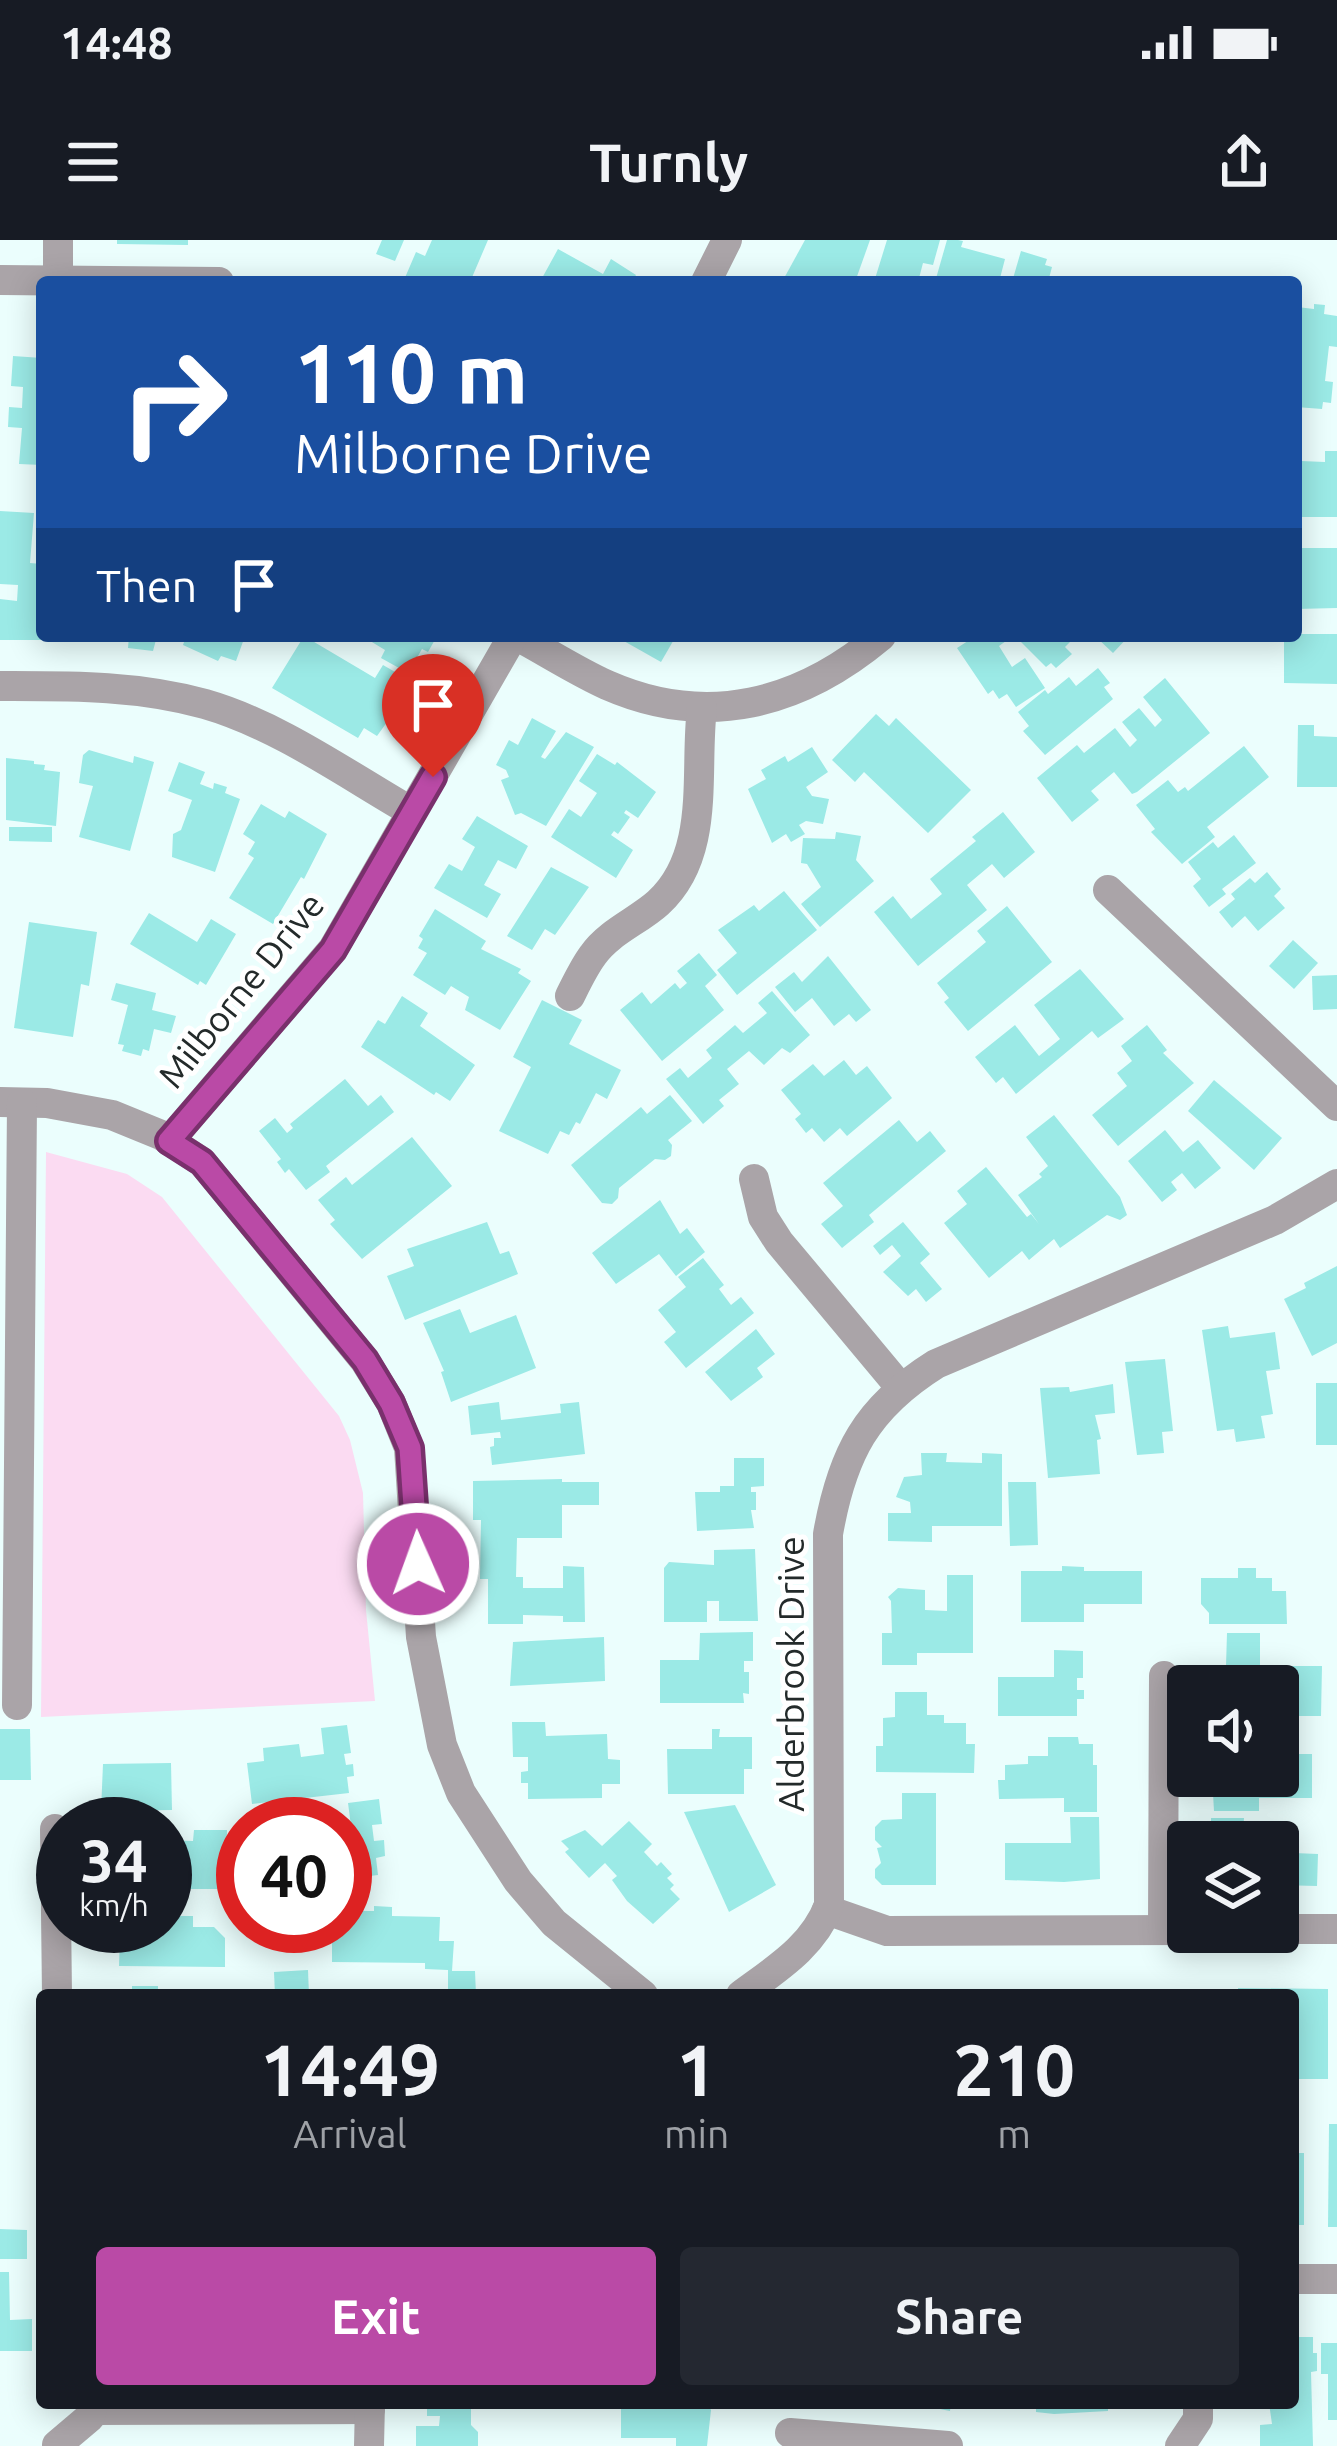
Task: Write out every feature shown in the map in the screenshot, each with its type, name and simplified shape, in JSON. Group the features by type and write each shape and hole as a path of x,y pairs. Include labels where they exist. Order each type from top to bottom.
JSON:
{"street":[{"path":"58,240 58,276"},
{"path":"709,276 727,240"},
{"path":"0,280 36,279"},
{"name":"Milborne Drive","path":"169,1141 333,950 511,642"},
{"path":"526,642 606,685 649,700 702,708 759,704 817,682 873,642"},
{"path":"0,686 100,686 208,705 256,723 412,812"},
{"path":"570,996 594,952 661,901 687,861 699,814 697,748 702,708"},
{"path":"1108,890 1337,1106"},
{"path":"17,1705 11,1102 47,1103 112,1115 202,1162 365,1360 410,1448 421,1637 442,1745 461,1793 518,1881 554,1923 636,1989"},
{"path":"754,1178 764,1217 779,1242 899,1387"},
{"name":"Alderbrook Drive","path":"827,1910 828,1534 849,1452 899,1387 957,1354 1275,1220 1337,1184"},
{"path":"1164,1676 1170,1821"},
{"path":"748,1989 798,1952 820,1928 827,1910 887,1930 1167,1930"},
{"path":"1299,1929 1337,1929"},
{"path":"56,1953 57,1989"},
{"path":"1299,2279 1337,2279"},
{"path":"57,2445 90,2417 92,2409"},
{"path":"370,2409 370,2446"},
{"path":"1180,2446 1198,2419 1198,2409"},
{"path":"790,2427 948,2446"}],"shaded area":[{"path":"46,1152 127,1174 162,1197 339,1416 363,1493 366,1610 375,1701 41,1717"}],"building":[{"path":"117,240 188,240 188,245 117,244"},
{"path":"382,240 404,240 395,261 376,254"},
{"path":"432,240 488,240 473,276 406,276 416,252 425,256"},
{"path":"805,240 870,240 857,276 785,276"},
{"path":"887,240 940,240 933,265 923,263 920,276 876,276"},
{"path":"947,240 963,241 961,247 1005,259 1001,276 937,276"},
{"path":"558,249 603,274 611,259 636,275 635,276 543,276"},
{"path":"1021,251 1047,259 1045,265 1052,267 1050,276 1014,276"},
{"path":"1314,304 1325,305 1324,314 1337,316 1337,347 1329,346 1325,381 1333,382 1331,403 1323,402 1322,409 1302,407 1302,308 1314,309"},
{"path":"13,356 36,358 36,465 19,464 22,428 8,427 9,407 22,408 23,387 11,386"},
{"path":"1325,451 1337,451 1337,517 1302,517 1302,461 1325,462"},
{"path":"0,511 34,513 30,563 36,564 36,640 0,640 0,599 17,601 18,585 0,584"},
{"path":"1302,548 1337,548 1337,608 1302,609"},
{"path":"1302,634 1337,634 1337,684 1284,683 1284,642 1302,642"},
{"path":"128,642 155,642 153,651 128,648"},
{"path":"243,642 236,661 221,656 218,661 183,645"},
{"path":"300,642 314,642 375,678 383,665 409,680 394,707 386,705 395,711 377,736 364,728 358,738 272,688"},
{"path":"372,642 434,642 428,652 422,649 408,673 381,658 385,650"},
{"path":"626,642 673,642 661,662"},
{"path":"966,642 1005,642 999,646 1012,667 1025,658 1045,688 1016,707 1007,694 999,699 993,690 988,694 957,648"},
{"path":"1021,642 1070,642 1065,647 1072,654 1056,668 1051,663 1046,667"},
{"path":"1101,642 1123,642 1113,653"},
{"path":"1098,668 1110,683 1104,687 1113,699 1045,755 1023,731 1029,726 1018,712 1045,690 1048,694 1069,677 1076,686"},
{"path":"1165,678 1210,733 1137,792 1132,794 1114,772 1091,791 1099,800 1072,822 1037,778 1077,745 1084,753 1115,728 1130,747 1137,740 1122,722 1139,708 1155,727 1162,720 1143,697"},
{"path":"876,714 889,726 896,718 971,790 928,833 864,772 855,782 832,760"},
{"path":"532,718 556,731 541,757 545,759 566,732 594,747 546,826 521,813 515,815 501,780 509,777 496,765 509,740 518,745"},
{"path":"1298,725 1314,725 1314,736 1337,737 1337,787 1297,787"},
{"path":"1244,746 1269,777 1207,827 1215,837 1182,864 1151,832 1155,829 1136,805 1168,780 1178,792 1185,787 1188,791"},
{"path":"812,747 828,772 806,787 812,796 829,799 823,824 806,821 799,825 805,834 791,842 786,834 772,843 748,789 766,779 761,770 785,756 788,762"},
{"path":"89,750 133,763 134,756 154,762 130,851 79,837 93,786 79,783 83,755"},
{"path":"597,754 617,762 656,792 638,818 626,810 630,817 618,834 611,835 633,850 616,878 551,837 569,809 581,817 597,793 579,781"},
{"path":"6,758 34,761 45,765 44,770 60,772 56,826 6,820"},
{"path":"179,762 205,772 200,784 227,787 225,793 240,799 215,872 172,857 173,834 181,830 192,800 168,791"},
{"path":"261,804 285,818 289,811 327,834 273,924 229,898 254,858 248,854 255,842 243,834"},
{"path":"1003,812 1035,852 1004,878 992,864 967,885 987,910 918,966 874,912 893,896 911,919 942,894 930,879"},
{"path":"477,816 528,846 516,869 498,860 484,885 501,894 487,918 434,888 449,864 462,871 475,847 462,839"},
{"path":"9,827 52,827 52,842 9,841"},
{"path":"836,832 861,836 856,860 874,881 820,927 801,904 821,887 807,864 801,863 803,838 835,839"},
{"path":"1234,835 1256,863 1222,889 1226,894 1209,907 1193,886 1201,879 1188,862 1213,842 1218,848"},
{"path":"551,867 589,887 555,935 545,929 532,950 507,936"},
{"path":"1267,872 1281,889 1274,896 1285,908 1258,931 1245,916 1232,928 1219,912 1250,878 1255,883"},
{"path":"784,891 817,930 737,995 717,970 737,953 718,930 754,905 759,911"},
{"path":"1007,906 1052,962 968,1031 944,1002 949,998 937,983 986,942 977,931"},
{"path":"435,909 486,941 481,949 521,969 518,973 531,981 500,1030 465,1010 469,997 451,986 445,995 413,975 427,953 418,948 423,939 419,936"},
{"path":"149,913 197,942 211,919 236,934 206,985 200,981 198,985 130,944"},
{"path":"29,922 97,932 89,986 81,984 73,1037 14,1028"},
{"path":"1293,940 1318,963 1294,989 1269,966"},
{"path":"699,953 717,975 705,986 724,1010 662,1061 620,1010 642,992 651,1004 675,983 680,989 687,983 677,971"},
{"path":"828,956 871,1010 856,1022 849,1014 834,1026 812,998 795,1012 775,987 794,972 802,982"},
{"path":"1080,969 1124,1019 1098,1038 1092,1031 1016,1094 1003,1077 996,1083 975,1057 1015,1025 1039,1056 1060,1039 1034,1005"},
{"path":"1337,975 1337,1009 1313,1010 1312,976"},
{"path":"116,983 156,993 152,1010 176,1016 171,1033 154,1029 149,1051 143,1049 141,1056 122,1051 124,1045 118,1044 128,1005 111,1000"},
{"path":"772,991 810,1035 790,1053 782,1048 764,1065 749,1051 727,1069 739,1084 719,1100 724,1106 703,1124 666,1079 680,1068 688,1078 712,1058 706,1050 735,1025 743,1033 767,1013 758,1003"},
{"path":"402,996 428,1013 420,1026 475,1065 450,1101 361,1047 378,1020 385,1024"},
{"path":"542,1000 582,1020 569,1044 621,1070 607,1099 596,1093 580,1124 576,1122 569,1135 560,1131 548,1154 499,1131 531,1067 513,1057"},
{"path":"1147,1025 1167,1050 1163,1053 1194,1083 1118,1146 1092,1115 1127,1086 1117,1073 1132,1061 1121,1046"},
{"path":"844,1060 856,1075 867,1066 892,1098 847,1136 840,1128 824,1142 812,1128 806,1133 795,1119 801,1114 781,1090 813,1064 824,1076"},
{"path":"345,1079 368,1106 381,1095 394,1112 326,1166 330,1172 306,1190 289,1169 285,1173 277,1162 281,1159 259,1131 275,1118 287,1133 293,1128 290,1124"},
{"path":"1214,1080 1282,1138 1254,1170 1188,1111"},
{"path":"670,1095 692,1121 668,1140 671,1156 655,1159 619,1188 612,1204 602,1203 571,1165 641,1107 647,1114"},
{"path":"1054,1115 1120,1197 1127,1215 1120,1220 1107,1215 1060,1248 1054,1239 1029,1260 1022,1251 989,1278 944,1223 967,1204 957,1191 986,1167 1027,1217 1031,1214 1039,1224 1018,1195 1042,1177 1039,1174 1048,1166 1026,1137"},
{"path":"899,1120 917,1142 930,1131 946,1151 869,1215 874,1222 842,1248 821,1224 843,1206 823,1183"},
{"path":"1165,1130 1183,1152 1198,1140 1221,1168 1195,1189 1182,1173 1171,1182 1177,1190 1162,1202 1128,1161"},
{"path":"412,1137 452,1186 362,1259 330,1224 335,1220 318,1200 346,1177 352,1185"},
{"path":"660,1200 680,1234 687,1228 705,1252 676,1276 659,1254 616,1284 592,1253"},
{"path":"487,1222 500,1254 509,1251 518,1274 405,1320 387,1276 414,1266 407,1249"},
{"path":"903,1222 930,1254 920,1263 942,1289 926,1302 916,1289 908,1296 883,1272 901,1256 892,1245 880,1255 873,1246"},
{"path":"703,1258 724,1285 719,1289 731,1305 741,1297 754,1313 686,1368 664,1342 676,1332 658,1310 686,1287 678,1277"},
{"path":"1337,1266 1337,1343 1312,1356 1284,1299"},
{"path":"460,1309 470,1333 516,1315 536,1368 451,1402 444,1371 423,1323"},
{"path":"1228,1326 1230,1338 1275,1332 1280,1369 1266,1371 1273,1414 1261,1416 1265,1438 1236,1442 1234,1429 1217,1431 1202,1330"},
{"path":"756,1329 775,1354 757,1368 763,1377 731,1401 705,1372"},
{"path":"1165,1359 1173,1431 1162,1432 1164,1453 1137,1455 1125,1362"},
{"path":"1316,1383 1337,1383 1337,1445 1316,1445"},
{"path":"1113,1384 1115,1413 1095,1415 1101,1439 1097,1440 1100,1474 1048,1478 1040,1388 1069,1387 1070,1392"},
{"path":"499,1402 501,1420 561,1413 560,1404 579,1402 585,1454 492,1465 490,1447 494,1438 501,1438 500,1432 471,1435 468,1406"},
{"path":"921,1453 947,1453 946,1462 982,1463 982,1453 1002,1454 1002,1526 932,1526 932,1542 888,1541 888,1513 911,1513 910,1502 896,1497 904,1477 922,1475"},
{"path":"734,1458 764,1458 764,1486 751,1487 756,1492 756,1510 751,1510 754,1528 697,1531 695,1492 720,1492 720,1486 734,1486"},
{"path":"473,1481 599,1482 599,1505 562,1505 562,1538 517,1538 516,1577 523,1577 523,1588 563,1588 563,1566 584,1567 585,1622 523,1615 523,1624 488,1624 488,1579 480,1579 481,1520 473,1520"},
{"path":"1008,1482 1036,1482 1038,1545 1010,1546"},
{"path":"755,1549 758,1621 719,1621 719,1601 707,1601 707,1622 664,1622 664,1568 669,1562 714,1565 714,1550"},
{"path":"1062,1566 1084,1567 1084,1571 1142,1571 1142,1604 1084,1604 1084,1622 1021,1622 1021,1571 1062,1571"},
{"path":"1238,1568 1256,1568 1256,1578 1272,1578 1272,1591 1286,1591 1287,1624 1209,1624 1209,1613 1201,1604 1201,1578 1238,1578"},
{"path":"947,1575 973,1575 973,1653 917,1653 917,1665 882,1665 882,1633 892,1633 888,1597 898,1588 925,1590 925,1610 947,1611"},
{"path":"753,1632 753,1661 744,1661 749,1694 743,1693 744,1703 660,1703 660,1660 699,1660 700,1633"},
{"path":"1227,1633 1260,1633 1260,1665 1226,1665"},
{"path":"604,1637 605,1681 510,1686 513,1642"},
{"path":"1054,1650 1083,1651 1083,1678 1077,1678 1077,1690 1084,1690 1084,1699 1077,1699 1077,1716 998,1716 998,1677 1054,1677"},
{"path":"1299,1666 1322,1666 1321,1716 1299,1716"},
{"path":"895,1692 927,1692 927,1715 944,1715 944,1723 966,1723 966,1744 975,1744 974,1773 876,1772 876,1746 883,1746 883,1718 895,1717"},
{"path":"512,1722 545,1722 546,1736 607,1734 608,1759 620,1760 620,1784 602,1784 602,1798 528,1799 528,1783 521,1783 521,1772 528,1771 528,1757 513,1757"},
{"path":"347,1725 351,1753 344,1754 346,1765 353,1764 354,1776 347,1777 349,1793 251,1797 247,1763 264,1761 263,1748 299,1744 301,1757 324,1754 321,1728"},
{"path":"0,1729 30,1729 31,1780 0,1780"},
{"path":"712,1729 720,1729 719,1737 752,1737 752,1769 744,1769 744,1794 668,1794 667,1749 712,1749"},
{"path":"1048,1737 1078,1737 1079,1744 1093,1744 1097,1812 1064,1812 1064,1798 999,1799 998,1780 1005,1780 1005,1765 1028,1764 1028,1756 1048,1756"},
{"path":"1299,1754 1312,1754 1312,1798 1259,1798 1259,1811 1214,1811 1213,1797 1299,1797"},
{"path":"171,1763 172,1797 102,1797 103,1764"},
{"path":"902,1793 936,1793 936,1885 882,1885 875,1878 881,1863 877,1848 882,1847 875,1840 875,1827 882,1820 902,1819"},
{"path":"379,1799 382,1824 372,1825 372,1800"},
{"path":"735,1805 776,1885 729,1912 684,1812"},
{"path":"1070,1817 1099,1817 1100,1879 1005,1880 1005,1843 1071,1843"},
{"path":"1211,1818 1244,1818 1244,1821"},
{"path":"629,1821 652,1844 644,1852 672,1874 667,1878 674,1885 670,1889 680,1899 653,1924 627,1901 612,1880 617,1876 605,1863 589,1878 561,1841 585,1830 602,1846"},
{"path":"372,1825 374,1841 384,1840 385,1856 376,1858 378,1875 372,1876"},
{"path":"194,1830 216,1830 216,1889 192,1889"},
{"path":"1299,1853 1318,1854 1317,1886 1299,1886"},
{"path":"374,1906 392,1907 392,1916 440,1917 439,1941 454,1941 452,1971 475,1971 476,1989 448,1989 448,1970 425,1969 425,1963 332,1962 332,1953 372,1953"},
{"path":"192,1916 193,1927 216,1929 216,1953 225,1953 225,1967 119,1966 119,1953 192,1953"},
{"path":"308,1970 309,1989 275,1989 274,1972"},
{"path":"1238,1988 1328,1989 1328,2079 1299,2079 1299,1989"},
{"path":"1329,2124 1337,2124 1337,2227 1328,2227"},
{"path":"1299,2153 1304,2153 1304,2225 1299,2225"},
{"path":"0,2229 27,2230 27,2259 0,2259"},
{"path":"0,2272 9,2272 10,2320 32,2319 32,2351 0,2351"},
{"path":"1299,2337 1313,2337 1317,2371 1311,2372 1313,2446 1260,2446 1260,2425 1272,2424 1270,2409 1299,2409"},
{"path":"1321,2343 1337,2343 1337,2420 1328,2420 1328,2374 1321,2374"},
{"path":"427,2409 471,2409 478,2446 416,2446 416,2426 439,2426 440,2416 427,2416"},
{"path":"621,2409 711,2410 707,2446 676,2446 676,2438 621,2438"},
{"path":"1036,2409 1108,2409 1054,2414"}],"route":[{"path":"418,1564 410,1448 391,1403 365,1360 202,1162 169,1141 333,950 433,777"}]}
